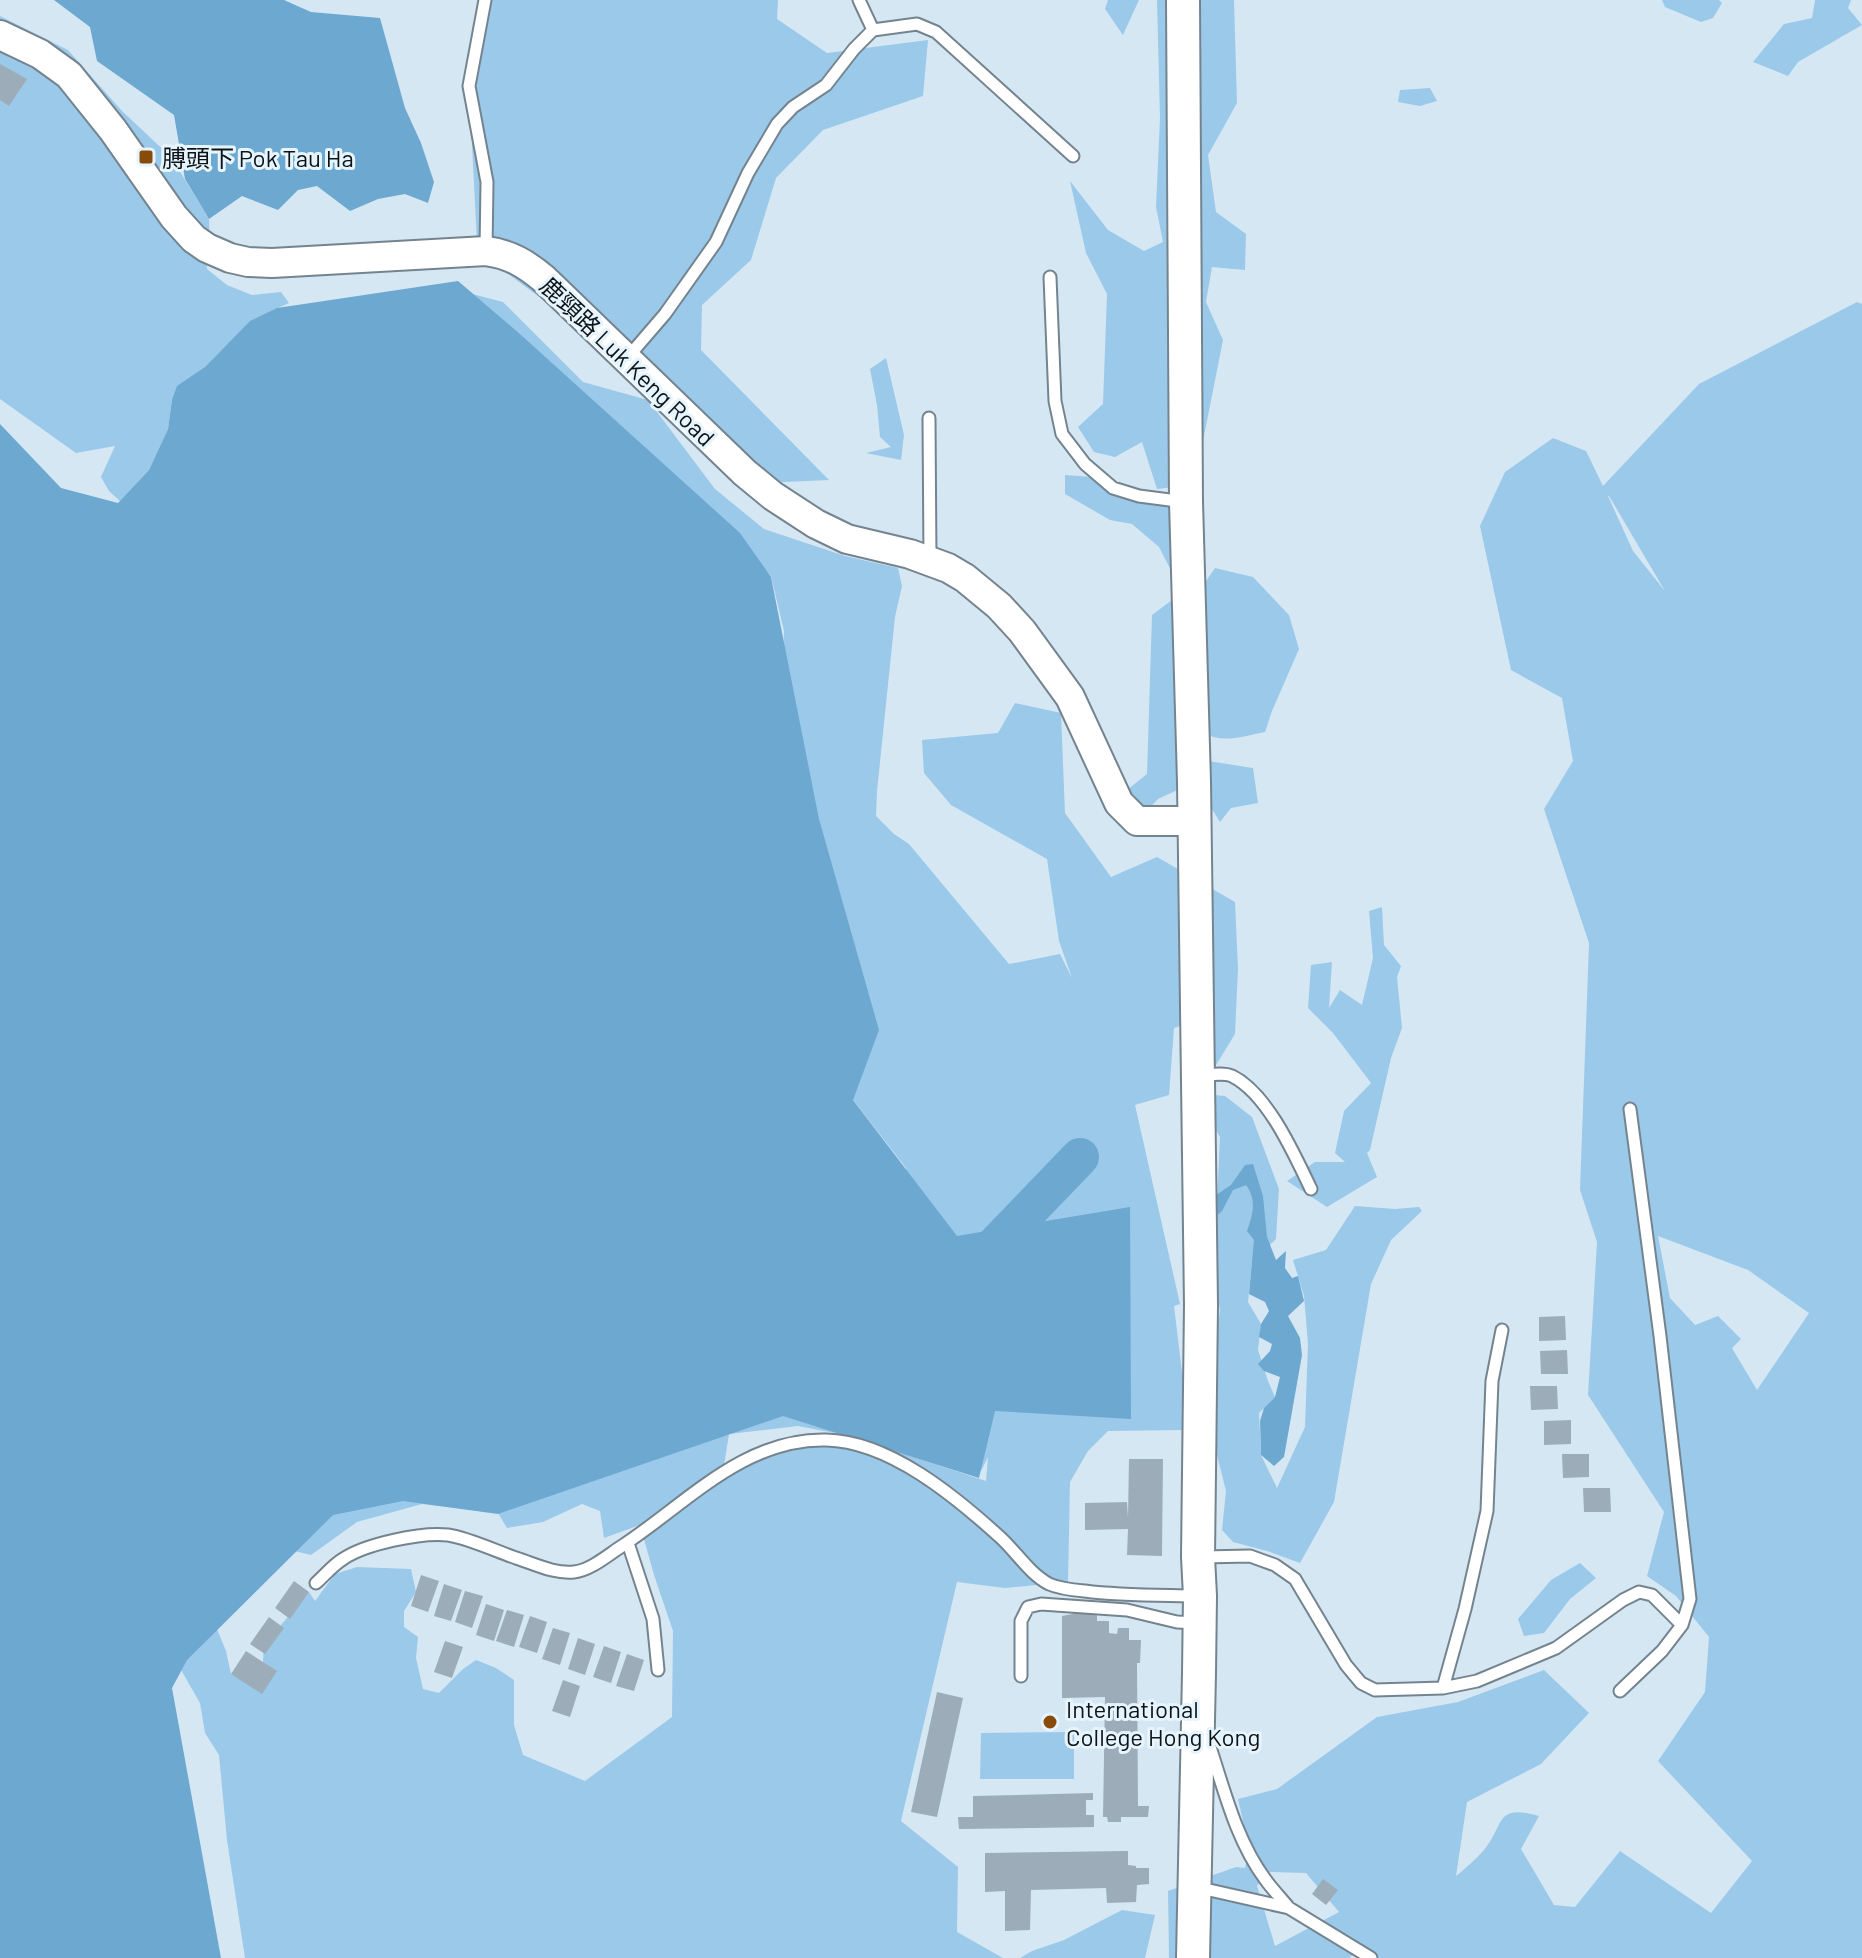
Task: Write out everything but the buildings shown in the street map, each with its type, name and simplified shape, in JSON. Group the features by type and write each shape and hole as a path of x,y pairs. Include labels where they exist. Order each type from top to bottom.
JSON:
{"main road":[{"path":"1183,0 1186,502 1201,1305 1199,1713 1193,1958"}],"street":[{"name":"鹿頸路 Luk Keng Road","path":"0,35 40,54 69,75 181,225 194,239 215,252 239,260 272,263 486,251 510,256 533,270 745,473 785,505 847,539 930,560 982,591 1022,631 1070,697 1119,803 1137,821 1194,821"}],"lane":[{"path":"485,0 469,86 487,182 486,251"},
{"path":"859,0 873,30"},
{"path":"626,359 665,314 716,242 748,173 777,124 793,107 826,85 873,30 917,24 936,32 1073,156"},
{"path":"1050,277 1055,401 1062,434 1085,464 1113,488 1139,496 1186,502"},
{"path":"929,418 930,560"},
{"path":"1196,1077 1229,1075 1243,1084 1280,1127 1311,1189"},
{"path":"1620,1691 1662,1651 1682,1625 1690,1599 1630,1109"},
{"path":"1443,1688 1487,1511 1492,1381 1502,1330"},
{"path":"316,1583 342,1559 361,1550 426,1534 450,1536 558,1572 577,1572 628,1543 728,1469 766,1449 799,1440 829,1440 865,1446 909,1466 965,1507 1049,1584 1200,1609"},
{"path":"628,1543 653,1619 658,1670"},
{"path":"1198,1557 1250,1556 1275,1565 1295,1579 1346,1665 1361,1683 1375,1690 1443,1688 1477,1681 1556,1648 1639,1592 1652,1595 1682,1625"},
{"path":"1021,1676 1021,1621 1028,1607 1041,1604 1127,1610 1177,1622 1200,1609"},
{"path":"1199,1713 1231,1812 1244,1844 1263,1877 1289,1908 1371,1958"},
{"path":"1195,1887 1289,1908"}],"shaded area":[{"path":"54,0 284,0 311,12 380,18 405,108 434,182 428,203 405,194 378,199 350,211 317,186 298,190 278,210 242,196 209,219 185,179 174,115 97,61 90,27"},
{"path":"484,0 778,0 777,19 827,53 928,40 923,96 823,130 776,178 751,260 702,305 701,350 829,480 762,483 622,359 503,270 478,262 469,86"},
{"path":"1108,0 1139,0 1123,35 1105,9"},
{"path":"1157,0 1234,0 1237,103 1208,155 1216,212 1246,234 1245,270 1212,267 1206,302 1223,340 1202,446 1186,474 1174,487 1157,489 1142,442 1115,457 1094,452 1078,427 1103,404 1107,294 1086,253 1070,181 1108,230 1144,251 1163,242 1156,207 1160,118"},
{"path":"1662,0 1719,0 1722,3 1713,18 1701,22 1665,7"},
{"path":"1815,0 1851,0 1848,8 1862,25 1798,62 1788,76 1753,62 1784,24 1812,18"},
{"path":"0,16 68,50 122,111 171,157 209,219 207,269 227,285 252,295 281,292 289,303 252,320 172,400 168,429 149,470 120,501 109,491 101,477 115,446 76,453 0,399"},
{"path":"1430,88 1437,101 1420,106 1398,102 1400,90"},
{"path":"458,281 740,533 771,577 819,819 879,1030 853,1100 957,1236 1130,1207 1131,1419 995,1411 979,1478 783,1416 498,1514 403,1501 333,1515 187,1660 172,1688 221,1958 0,1958 0,424 61,488 118,503 149,470 168,429 177,386 205,367 250,321 277,308"},
{"path":"461,291 503,302 583,382 648,400 715,489 764,529 845,556 898,568 902,586 895,617 876,816 909,844 1009,964 1060,954 1072,978 1059,941 1047,859 951,805 924,773 922,740 998,733 1015,703 1061,713 1065,813 1111,877 1157,857 1235,902 1238,969 1235,1034 1213,1070 1196,1021 1174,1028 1169,1095 1135,1105 1180,1304 1174,1306 1188,1399 1182,1430 1108,1431 1088,1451 1070,1482 1068,1582 1005,1588 957,1582 901,1821 958,1867 957,1932 1003,1958 245,1958 227,1840 219,1755 205,1733 200,1703 177,1663 196,1629 217,1629 231,1674 258,1681 264,1638 281,1625 309,1592 315,1601 335,1574 357,1567 411,1569 416,1592 404,1611 404,1627 418,1637 416,1658 423,1689 439,1693 476,1660 496,1668 514,1680 514,1725 523,1755 585,1781 672,1717 673,1631 640,1525 604,1538 600,1511 582,1504 543,1522 507,1528 498,1513 422,1504 357,1522 311,1555 286,1549 282,1535 920,1276 906,1168 844,1088 782,694 784,631 771,576","holes":["798,1426 935,1452 981,1471 988,1457 986,1481 883,1447 806,1440 723,1472 729,1434"]},
{"path":"1857,302 1862,304 1862,1958 1380,1958 1363,1947 1349,1958 1169,1958 1168,1891 1236,1867 1245,1868 1249,1848 1238,1799 1277,1789 1377,1717 1458,1702 1544,1670 1589,1713 1541,1764 1467,1802 1456,1876 1484,1850 1503,1818 1515,1812 1539,1816 1521,1849 1554,1905 1575,1907 1620,1851 1711,1913 1752,1861 1658,1761 1705,1692 1709,1637 1676,1596 1647,1576 1664,1512 1588,1395 1597,1242 1580,1190 1589,943 1544,809 1573,761 1562,698 1511,670 1480,526 1505,472 1553,438 1586,451 1603,486 1699,384","holes":["1609,496 1665,591 1633,551","1658,1236 1748,1270 1809,1313 1757,1390 1732,1348 1741,1339 1718,1316 1695,1325 1670,1298","1268,1872 1306,1873 1339,1912 1275,1946 1257,1886"]},
{"path":"886,358 904,435 901,460 866,453 891,447 880,437 870,369"},
{"path":"1065,475 1108,478 1143,496 1179,506 1184,787 1158,799 1137,821 1122,794 1147,774 1152,615 1172,600 1176,580 1159,547 1132,524 1110,520 1065,494"},
{"path":"1215,568 1253,577 1289,615 1299,649 1265,732 1226,739 1204,733 1202,587"},
{"path":"1208,761 1253,768 1258,803 1231,808 1220,822 1201,791"},
{"path":"1382,907 1384,945 1401,966 1397,977 1402,1028 1391,1058 1367,1153 1377,1177 1327,1207 1287,1181 1315,1162 1345,1162 1335,1153 1344,1111 1371,1083 1333,1033 1308,1008 1311,965 1332,962 1329,1008 1340,990 1362,1005 1373,958 1369,911"},
{"path":"1214,1095 1225,1096 1252,1117 1279,1189 1276,1239 1252,1262 1248,1302 1261,1324 1258,1350 1275,1397 1259,1413 1261,1455 1277,1488 1305,1427 1308,1344 1304,1296 1293,1260 1326,1250 1355,1206 1419,1207 1422,1211 1391,1240 1371,1284 1334,1502 1300,1563 1233,1542 1222,1530 1226,1491 1207,1405 1220,1310 1214,1273 1220,1137 1197,1100"},
{"path":"1253,1164 1263,1196 1267,1237 1276,1260 1286,1251 1285,1268 1292,1278 1298,1276 1304,1301 1288,1316 1300,1338 1302,1355 1284,1457 1274,1466 1261,1455 1260,1421 1264,1408 1275,1397 1280,1377 1264,1371 1258,1364 1272,1344 1259,1337 1261,1324 1269,1311 1265,1302 1249,1294 1254,1240 1247,1231 1253,1207 1246,1185 1233,1190 1222,1211 1211,1221 1210,1199 1231,1185 1245,1165"},
{"path":"1580,1563 1596,1578 1570,1599 1544,1633 1524,1636 1518,1619 1551,1580"},
{"path":"1074,1732 1074,1779 980,1779 981,1733"},
{"path":"1122,1910 1155,1915 1145,1958 1020,1958 1064,1940"}],"waterway":[{"path":"977,1264 1080,1157"}],"place":[{"name":"膊頭下 Pok Tau Ha","path":"146,157"},
{"name":"International College Hong Kong","path":"1050,1722"}]}
